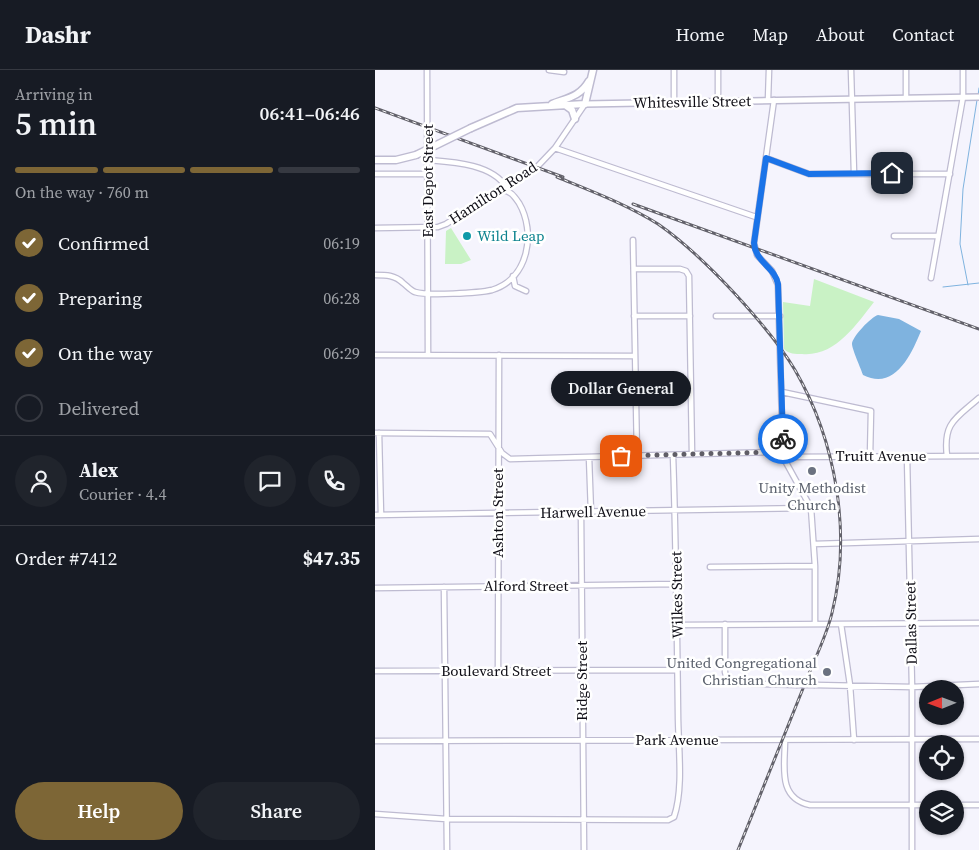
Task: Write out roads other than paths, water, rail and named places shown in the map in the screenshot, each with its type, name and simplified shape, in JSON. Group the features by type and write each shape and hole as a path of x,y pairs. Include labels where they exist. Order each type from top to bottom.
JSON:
{"highway":[{"name":"Hamilton Road","path":"585,104 593,72"},
{"path":"545,106 580,92 593,72"},
{"name":"Whitesville Street","path":"375,160 396,160 415,155 517,108 585,104"},
{"path":"565,105 573,110 575,119"}],"main road":[{"name":"Whitesville Street","path":"585,104 979,97"}],"street":[{"name":"East Depot Street","path":"427,70 428,355"},
{"path":"549,70 563,72"},
{"path":"674,70 674,102"},
{"path":"718,70 719,101"},
{"path":"769,70 771,100 766,158 756,216 754,248 757,255 772,270 777,280 780,316 783,457 811,508 815,566 815,624"},
{"path":"851,70 854,173"},
{"path":"905,70 905,98"},
{"path":"931,278 963,97 963,70"},
{"name":"Hamilton Road","path":"375,228 442,227 536,168 555,148 585,104"},
{"path":"555,148 756,216"},
{"path":"766,158 809,174 950,174"},
{"path":"375,275 392,276 413,292 485,291 496,288 513,276 524,259 529,235 525,217 514,197 504,188 502,180 493,174 457,163 428,160"},
{"path":"375,174 428,174"},
{"path":"514,197 514,189 519,179"},
{"path":"894,236 939,236"},
{"path":"633,240 637,456"},
{"path":"634,269 679,269 686,271 689,276 692,454"},
{"path":"513,276 515,286 526,291"},
{"path":"635,316 690,316"},
{"path":"716,316 780,316"},
{"path":"375,355 635,356"},
{"name":"Ashton Street","path":"498,671 499,355"},
{"path":"781,392 871,411 870,456"},
{"path":"947,456 945,442 948,427 979,398"},
{"path":"378,515 377,433 489,434 499,446"},
{"name":"Truitt Avenue","path":"499,446 504,456 510,459 772,452 783,457 979,456"},
{"name":"Wilkes Street","path":"584,819 668,820 674,817 678,801 678,584 673,455"},
{"name":"Dallas Street","path":"907,456 912,686 912,850"},
{"path":"589,457 591,512"},
{"name":"Harwell Avenue","path":"378,515 811,508"},
{"name":"Ridge Street","path":"581,512 584,850"},
{"path":"814,544 979,539"},
{"path":"709,567 815,566"},
{"name":"Alford Street","path":"375,588 678,584"},
{"path":"444,587 447,850"},
{"path":"678,625 979,623"},
{"path":"725,624 725,672 728,683 912,686 979,684"},
{"path":"841,624 850,685 854,740"},
{"name":"Boulevard Street","path":"375,672 677,670"},
{"name":"Park Avenue","path":"375,741 582,742 979,739"},
{"path":"785,740 786,785 788,792 799,803 810,805 919,806"},
{"path":"964,805 979,805"},
{"path":"375,814 446,819 584,819"}],"water":[{"path":"878,315 899,319 921,331 907,360 900,368 884,378 874,379 863,375 852,344 862,328"}],"waterway":[{"path":"978,96 979,88"},
{"path":"968,285 960,244 963,189 977,100"},
{"path":"943,287 979,283"}],"railway":[{"path":"375,108 563,177"},
{"path":"557,177 621,204 658,224 719,277 768,332 795,370 821,427 830,457 840,520 838,583 832,613 823,641 738,850"},
{"path":"633,204 979,329"}],"place":[{"name":"Wild Leap","path":"467,236"},
{"name":"Dollar General","path":"621,456"},
{"name":"Unity Methodist Church","path":"812,471"},
{"name":"United Congregational Christian Church","path":"827,672"}]}
